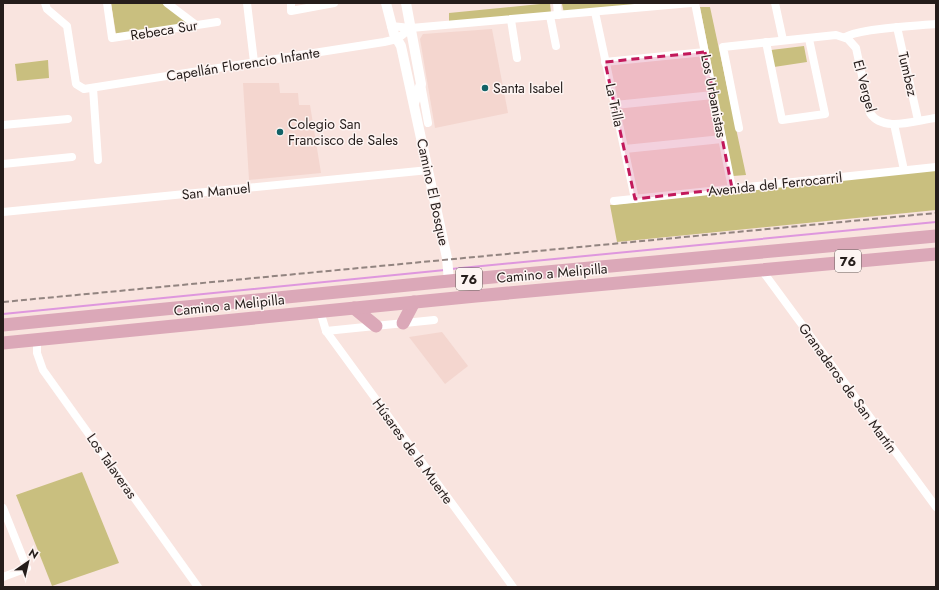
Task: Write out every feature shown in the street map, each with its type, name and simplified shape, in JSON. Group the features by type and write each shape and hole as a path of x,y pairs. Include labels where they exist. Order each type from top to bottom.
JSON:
{"main road":[{"name":"Camino a Melipilla","path":"8,325 36,323 449,273 936,236"},
{"name":"Camino a Melipilla","path":"3,343 414,302 936,254"},
{"path":"402,323 414,302"},
{"path":"354,308 376,326"},
{"path":"36,323 37,340"},
{"path":"8,325 16,341"}],"street":[{"name":"Capellán Florencio Infante","path":"44,3 47,9 67,26 76,84 80,88 93,88 397,39 411,28"},
{"name":"Rebeca Sur","path":"107,3 112,38 217,22"},
{"path":"167,3 196,25"},
{"path":"248,3 254,62"},
{"path":"291,7 334,3"},
{"name":"Camino El Bosque","path":"386,3 391,26 402,46 429,170 449,273"},
{"name":"Camino El Bosque","path":"406,3 428,123"},
{"path":"556,46 554,16 557,3"},
{"path":"391,26 411,28 691,3"},
{"name":"Los Urbanistas","path":"695,3 732,188"},
{"path":"775,3 783,40"},
{"name":"La Trilla","path":"595,12 635,199"},
{"path":"511,20 517,58"},
{"path":"739,128 723,47 836,35 845,37 852,34 897,27 936,24"},
{"name":"Tumbez","path":"897,27 918,120"},
{"name":"El Vergel","path":"845,37 856,48 870,112 881,123 894,124 904,170"},
{"path":"766,42 782,120 825,114 809,38"},
{"path":"605,62 705,52"},
{"path":"414,103 421,84"},
{"path":"93,88 98,160"},
{"path":"615,105 713,95"},
{"path":"894,124 936,118"},
{"path":"3,125 68,119"},
{"path":"625,149 722,139"},
{"path":"3,164 72,157"},
{"name":"Avenida del Ferrocarril","path":"614,201 936,167"},
{"name":"San Manuel","path":"3,212 429,170"},
{"name":"Granaderos de San Martín","path":"761,269 936,507"},
{"name":"Húsares de la Muerte","path":"320,312 326,331 513,587"},
{"path":"326,331 434,320"},
{"name":"Los Talaveras","path":"37,340 37,353 43,370 198,587"},
{"path":"3,508 28,568 3,577"}],"highlighted area":[{"path":"705,52 732,188 635,199 605,62"}],"shaded area":[{"path":"111,3 163,3 189,23 116,34"},
{"path":"550,3 551,13 449,23 449,13"},
{"path":"648,3 564,13 562,4"},
{"path":"700,7 710,7 746,175 733,176"},
{"path":"492,29 508,113 435,128 420,39 423,34"},
{"path":"804,46 807,62 774,67 771,50"},
{"path":"48,60 49,78 17,81 15,64"},
{"name":"Colegio San Francisco de Sales","path":"243,83 279,83 280,93 298,93 299,105 310,105 321,173 249,180"},
{"path":"936,170 936,210 617,242 610,205"},
{"path":"442,332 468,366 445,384 409,337"},
{"path":"82,472 119,563 52,586 16,495"}],"waterway":[{"path":"451,269 936,222"},
{"path":"3,314 445,270"}],"railway":[{"path":"3,302 936,213"}],"place":[{"name":"Santa Isabel","path":"485,88"},
{"name":"Colegio San Francisco de Sales","path":"280,132"}]}
